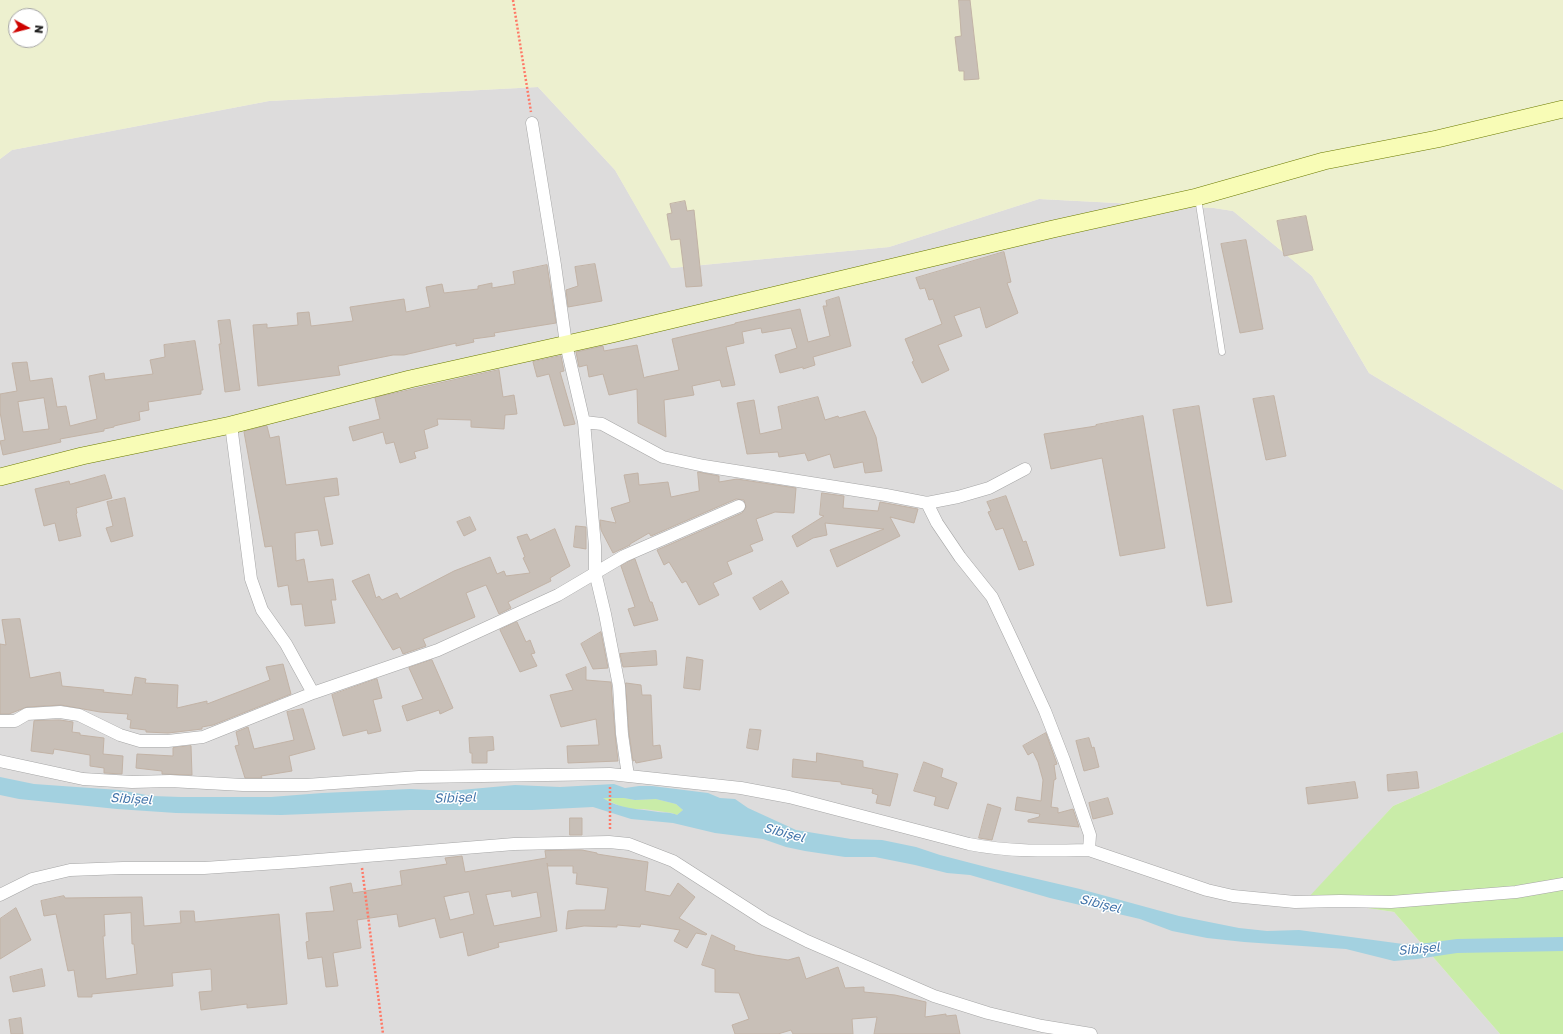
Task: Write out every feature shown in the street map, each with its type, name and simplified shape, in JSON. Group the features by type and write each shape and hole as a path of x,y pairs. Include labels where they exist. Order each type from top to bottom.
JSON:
{"main road":[{"path":"0,477 82,456 231,425 410,379 566,344 1046,230 1197,197 1324,161 1437,139 1563,109"}],"street":[{"path":"532,123 566,344 584,422 595,546 595,572 619,686 622,734 628,776"},
{"path":"584,422 602,424 663,457 704,466 927,503 989,488 1025,469"},
{"path":"231,425 251,579 262,610 286,644 313,693"},
{"path":"927,503 937,523 960,557 992,597 1016,648 1045,711 1064,760 1090,834 1089,850"},
{"path":"0,721 15,721 28,714 60,712 79,715 120,736 140,741 168,741 203,737 313,693 438,650 558,595 624,556 739,506"},
{"path":"0,761 84,779 132,782 170,781 244,785 306,784 420,777 610,774 741,788 788,798 969,844 991,848 1054,851 1089,850 1207,890 1233,896 1294,902 1391,902 1516,892 1563,884"},
{"path":"0,895 32,879 70,870 122,868 204,868 514,844 610,842 629,844 673,861 764,920 807,941 934,996 995,1015 1042,1026 1091,1034"}],"lane":[{"path":"1197,197 1222,352"}],"path":[{"path":"513,0 532,123"},
{"path":"610,781 610,822"},
{"path":"361,856 383,1034"}],"shaded area":[{"path":"538,87 615,170 672,268 889,247 1039,199 1214,208 1233,211 1312,276 1369,373 1563,490 1563,732 1393,806 1308,899 1394,912 1500,1034 0,1034 0,159 12,150 269,101"}],"green space":[{"path":"0,0 1563,0 1563,490 1369,373 1312,276 1233,211 1214,208 1039,199 889,247 671,268 615,170 538,87 269,101 12,150 0,159"},
{"path":"1563,732 1563,1034 1500,1034 1394,912 1307,899 1393,806"},
{"path":"602,798 624,798 635,800 656,799 676,804 683,810 677,815 644,809 631,809"}],"water":[{"name":"Sibișel","path":"0,777 34,784 119,790 152,796 181,797 271,797 410,789 450,791 515,785 560,787 614,784 625,788 652,786 708,793 720,798 735,799 748,808 796,830 851,839 882,840 916,847 940,855 1080,889 1179,916 1239,928 1267,931 1299,930 1403,944 1427,943 1457,939 1563,937 1563,951 1457,953 1394,961 1346,949 1207,938 1172,931 1140,919 1050,898 970,875 947,873 875,857 845,857 805,851 786,847 763,839 715,833 673,823 631,819 593,807 532,810 410,810 281,815 176,813 117,809 19,799 0,795","holes":["603,798 624,798 635,800 656,799 676,804 683,810 677,815 623,806 609,802"]}],"building":[{"path":"959,0 970,0 979,79 964,80 964,71 959,71 955,37 961,36"},
{"path":"685,201 687,211 694,210 702,286 686,287 680,239 671,240 667,214 672,213 670,204"},
{"path":"1306,216 1313,250 1284,256 1277,221"},
{"path":"1246,240 1263,329 1240,333 1221,244"},
{"path":"1004,252 1011,282 1007,283 1018,313 986,328 980,307 954,316 962,336 938,345 949,370 922,383 912,362 914,361 905,339 942,324 933,299 929,300 925,288 920,289 916,278"},
{"path":"595,264 602,301 568,307 566,290 578,286 575,267"},
{"path":"547,265 556,323 494,333 495,336 473,339 474,342 456,346 456,343 404,355 393,355 338,366 340,375 258,386 253,325 267,324 267,328 298,325 297,313 309,312 311,326 353,321 350,307 404,299 406,312 430,307 426,287 442,284 444,293 478,289 478,286 492,283 492,288 515,284 513,272"},
{"path":"839,297 851,346 813,357 815,365 803,369 803,367 780,373 775,355 797,348 791,328 762,333 761,328 742,332 744,343 726,347 735,385 722,387 720,380 692,386 694,395 664,400 666,437 638,423 637,389 609,395 603,374 589,377 587,365 579,367 576,352 603,346 604,351 637,345 644,378 679,370 672,339 735,323 800,309 808,342 830,336 823,306 827,306 826,301"},
{"path":"230,320 240,390 225,392 219,344 221,344 218,321"},
{"path":"195,341 203,390 201,390 201,394 148,402 149,410 139,412 140,420 104,429 104,431 60,439 61,442 3,455 0,441 5,440 0,412 0,394 17,391 12,363 27,362 30,381 52,378 57,407 66,406 70,426 97,419 89,376 104,373 105,380 153,374 150,360 165,357 164,345","holes":["44,398 49,429 23,432 18,402"]},
{"path":"561,356 564,371 560,372 575,424 564,426 549,374 537,377 533,362"},
{"path":"499,370 503,397 514,395 517,414 505,415 504,429 471,427 471,420 437,419 438,425 424,430 428,448 414,452 416,458 400,463 394,442 386,444 383,432 353,441 349,427 380,419 375,398"},
{"path":"1274,396 1286,456 1266,460 1253,399"},
{"path":"818,397 825,420 865,411 876,437 882,471 865,473 863,462 834,468 830,454 808,461 805,453 779,457 778,452 747,454 737,403 754,400 760,434 782,429 778,407"},
{"path":"1199,406 1232,602 1207,606 1173,410"},
{"path":"1143,416 1165,548 1120,556 1102,458 1051,469 1044,434 1096,426"},
{"path":"267,426 270,438 279,436 286,485 337,478 339,495 324,497 333,544 321,546 318,530 295,533 296,561 304,559 308,582 333,579 336,600 331,600 335,623 305,626 302,604 291,605 288,585 278,587 272,546 265,547 244,432"},
{"path":"698,472 719,476 719,482 737,479 796,488 794,513 775,512 756,519 763,540 750,545 753,551 727,562 732,574 713,583 719,595 699,605 686,581 682,583 669,562 664,565 657,550 742,513 746,507 744,500 736,499 651,536 649,533 630,545 613,553 601,530 600,520 616,523 611,508 630,502 624,475 638,473 639,485 668,482 671,497 699,491"},
{"path":"105,475 112,498 76,508 81,536 59,541 55,523 44,526 35,489 69,481 70,484"},
{"path":"822,493 844,496 843,508 878,511 880,502 918,509 914,523 890,517 900,536 837,567 830,550 884,529 825,523 827,535 813,538 797,547 792,536 824,516 820,515"},
{"path":"1006,496 1023,542 1026,541 1034,565 1019,570 1003,528 996,530 988,512 991,511 987,502"},
{"path":"125,498 133,536 111,542 106,528 113,526 107,502"},
{"path":"470,517 476,530 464,536 457,522"},
{"path":"576,526 586,527 586,549 574,547"},
{"path":"555,529 570,566 550,578 551,581 508,602 511,608 499,614 486,585 466,593 475,617 423,639 426,646 403,654 400,647 393,650 352,581 369,574 376,598 379,596 382,600 397,593 400,599 454,571 490,557 497,574 504,571 506,576 530,573 523,558 525,557 517,537 527,534 530,540"},
{"path":"635,559 658,620 634,626 628,609 635,607 621,566"},
{"path":"782,581 789,593 760,610 753,598"},
{"path":"20,619 30,678 60,672 62,686 104,690 103,692 132,695 135,677 146,679 145,683 178,685 177,708 207,701 207,704 270,680 266,667 283,664 291,694 213,725 202,727 202,729 168,733 146,732 146,730 130,728 131,720 127,719 128,714 100,712 61,705 27,707 9,714 0,714 0,644 6,645 2,620"},
{"path":"517,622 526,642 530,640 535,653 531,654 537,666 520,672 500,630"},
{"path":"601,632 608,668 593,669 581,644"},
{"path":"656,651 657,665 623,667 620,654"},
{"path":"687,657 703,660 700,690 684,688"},
{"path":"432,660 453,708 440,714 439,710 407,721 402,706 423,699 409,668"},
{"path":"586,667 586,680 611,682 618,761 568,763 567,746 599,745 596,719 561,727 550,695 573,690 566,675"},
{"path":"377,679 382,698 373,700 381,731 368,734 367,730 343,736 332,695"},
{"path":"626,683 641,685 642,695 651,695 653,746 660,745 662,758 636,763 635,760 633,761 629,733"},
{"path":"303,709 315,749 289,756 292,771 261,776 262,778 245,778 235,746 239,745 236,732 248,727 254,749 294,740 287,712"},
{"path":"60,720 73,722 72,732 80,733 80,735 104,738 103,754 123,756 122,774 104,773 104,768 90,766 90,755 54,749 53,754 31,751 34,721"},
{"path":"750,729 761,730 758,750 747,748"},
{"path":"1046,733 1057,764 1054,765 1056,779 1054,780 1051,807 1058,808 1058,813 1073,809 1079,827 1028,822 1028,820 1039,817 1040,814 1015,810 1017,797 1041,801 1043,780 1038,762 1033,752 1028,755 1023,746"},
{"path":"493,737 494,750 487,751 487,763 472,763 469,738"},
{"path":"1089,738 1092,748 1094,747 1099,767 1084,771 1076,741"},
{"path":"191,746 192,775 162,774 162,771 136,768 137,754 173,756 173,748"},
{"path":"817,753 863,761 863,767 898,774 890,806 876,803 878,795 872,793 873,789 841,784 841,782 792,777 793,759 816,762"},
{"path":"924,762 943,769 941,777 957,783 948,809 934,805 936,797 914,791"},
{"path":"1417,772 1419,788 1388,791 1387,775"},
{"path":"1355,782 1358,798 1308,804 1306,788"},
{"path":"1108,798 1113,814 1093,819 1089,803"},
{"path":"988,804 1001,808 992,840 979,838"},
{"path":"570,818 582,818 582,835 570,835"},
{"path":"582,850 597,854 648,862 645,891 670,896 678,883 695,897 679,918 707,934 696,933 687,948 674,941 680,930 641,924 640,927 617,925 617,927 584,926 566,929 568,911 605,910 608,888 576,884 577,873 573,873 573,866 548,866 547,863 557,931 498,943 499,947 468,956 463,932 440,938 435,918 399,927 397,914 357,920 361,948 333,953 338,986 326,987 322,957 308,959 306,942 309,941 306,913 334,911 330,887 351,883 353,893 402,885 400,871 447,864 445,858 462,856 465,872 546,858 545,851","holes":["511,891 512,897 537,892 541,917 494,926 486,895","469,892 474,914 450,920 444,897"]},
{"path":"64,896 65,898 142,897 144,926 181,923 180,911 194,911 195,922 279,914 287,1004 247,1008 247,1004 201,1010 199,992 212,991 211,969 172,973 173,986 92,994 92,997 78,997 74,970 68,971 56,914 44,916 41,901","holes":["131,913 132,944 134,944 137,974 106,979 103,936 105,936 104,915"]},
{"path":"16,908 31,940 0,959 0,919"},
{"path":"712,935 735,946 734,950 788,960 799,957 806,979 838,967 845,988 864,987 864,992 895,995 926,1002 925,1017 946,1014 946,1016 956,1015 960,1034 874,1034 877,1017 852,1019 853,1034 793,1034 791,1030 778,1034 735,1034 732,1025 749,1019 739,993 715,992 715,969 702,965"},
{"path":"42,969 45,986 13,992 10,977"},
{"path":"21,1018 23,1034 11,1034 9,1020"}]}
